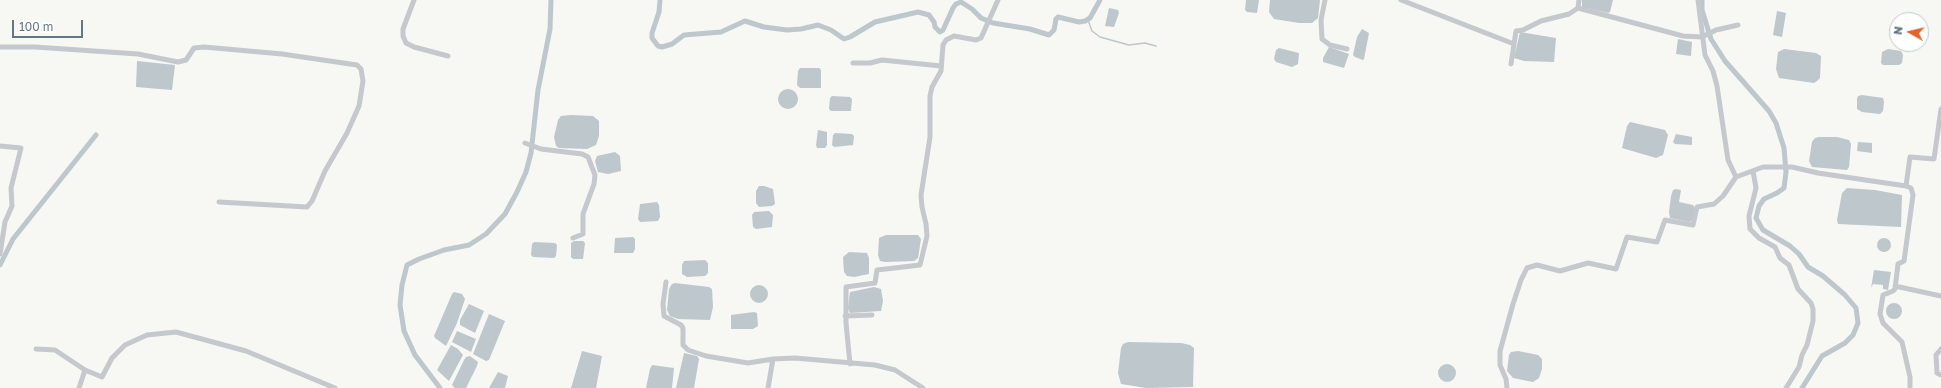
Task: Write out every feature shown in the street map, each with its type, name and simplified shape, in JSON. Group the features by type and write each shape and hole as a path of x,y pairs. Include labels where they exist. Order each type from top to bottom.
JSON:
{"street":[{"path":"414,0 403,30 403,36 406,42 414,46 448,56"},
{"path":"850,364 845,316 846,287 875,283 877,270 920,265 927,236 921,195 929,143 930,96 932,87 941,71 942,45 946,40 954,36 976,40 981,38 998,0"},
{"path":"1325,0 1321,20 1322,39 1330,45 1347,49"},
{"path":"1401,0 1514,44"},
{"path":"1578,8 1579,0"},
{"path":"1698,0 1706,55 1713,71 1717,86 1728,160 1736,177"},
{"path":"1511,64 1516,31 1524,30 1541,21 1569,14 1578,8 1683,36 1704,36 1713,31 1738,25"},
{"path":"0,47 35,47 138,54 178,62 186,60 194,48 204,47 282,54 357,65 361,69 363,81 359,106 348,133 307,208 218,202"},
{"path":"853,62 870,63 882,60 941,66"},
{"path":"1906,186 1910,157 1934,159 1941,109"},
{"path":"525,143 541,149 582,154 588,157 595,176 594,184 583,214 583,234 573,238"},
{"path":"0,146 21,148 11,188 12,206 5,222 3,244 0,254"},
{"path":"1507,388 1506,379 1500,366 1500,352 1513,304 1521,280 1527,268 1537,266 1560,271 1588,263 1616,269 1627,237 1657,242 1665,220 1692,225 1697,207 1714,204 1723,196 1736,177 1763,167 1792,167 1818,173 1906,186 1910,188 1913,195 1904,261 1898,264 1893,291 1883,295 1880,317 1883,323 1902,342 1910,377 1910,388"},
{"path":"1753,171 1756,188 1749,216 1750,229 1759,238 1775,247 1780,258 1789,265 1798,290 1811,303 1814,309 1811,332 1799,367 1786,388"},
{"path":"666,282 663,312 667,318 681,325 685,348 706,356 748,363 772,359 795,358 887,368 907,377 923,388"},
{"path":"1895,286 1941,296"},
{"path":"845,316 872,315"},
{"path":"36,349 55,350 84,370 102,377 112,358 125,345 147,335 176,332 246,351 335,388"},
{"path":"1941,349 1936,355 1938,373 1941,376"},
{"path":"768,388 772,359"},
{"path":"79,388 84,370"}],"shaded area":[{"path":"1246,0 1259,0 1257,13 1247,12 1245,10"},
{"path":"1270,0 1320,0 1318,18 1312,23 1299,23 1274,19 1269,12"},
{"path":"1582,0 1613,0 1610,12 1608,13 1582,7"},
{"path":"1109,8 1118,10 1119,13 1114,27 1105,26"},
{"path":"1777,11 1786,13 1782,37 1773,35"},
{"path":"1362,29 1369,33 1363,60 1353,55 1357,37"},
{"path":"1520,32 1556,38 1554,62 1524,61 1514,58"},
{"path":"1678,39 1692,42 1691,56 1676,54"},
{"path":"1329,47 1349,54 1344,68 1323,62 1323,58"},
{"path":"1279,48 1299,53 1298,64 1292,67 1276,62 1274,59 1276,50"},
{"path":"1784,49 1816,53 1821,56 1820,78 1814,83 1779,78 1776,69 1778,52"},
{"path":"1888,49 1889,52 1902,52 1903,55 1902,63 1899,65 1883,65 1881,63 1882,52"},
{"path":"137,61 175,65 172,90 136,87"},
{"path":"800,68 819,68 821,70 821,88 800,88 797,85 798,71"},
{"path":"788,89 795,92 798,99 795,106 788,109 781,106 778,99 781,92"},
{"path":"1862,95 1883,98 1883,111 1880,114 1862,112 1857,109 1858,96"},
{"path":"832,96 850,97 852,99 851,111 831,111 829,109 830,98"},
{"path":"561,116 593,116 599,121 599,136 596,145 587,149 559,148 556,146 554,137 558,120"},
{"path":"1630,122 1665,130 1668,135 1663,155 1656,158 1622,148 1627,126"},
{"path":"818,130 827,132 827,145 825,148 817,148"},
{"path":"835,133 852,134 854,136 853,145 834,147 832,145 833,135"},
{"path":"1676,134 1692,137 1692,145 1675,144 1673,142"},
{"path":"1837,137 1849,140 1851,144 1849,167 1847,170 1812,167 1809,161 1812,142 1815,138"},
{"path":"1858,142 1872,143 1872,153 1857,151"},
{"path":"615,152 620,156 621,171 608,174 598,172 595,161 597,156"},
{"path":"759,186 773,189 775,204 772,206 759,207 756,203 756,191"},
{"path":"1847,188 1875,190 1902,195 1901,227 1838,224 1837,220 1842,193"},
{"path":"1673,190 1681,190 1679,202 1693,205 1695,208 1692,221 1689,222 1670,218 1669,212 1671,196"},
{"path":"657,202 659,205 660,217 658,221 640,222 638,219 640,204"},
{"path":"769,211 773,215 772,227 756,229 753,227 752,215 754,212"},
{"path":"886,235 918,235 921,239 918,258 914,261 880,261 878,255 879,238"},
{"path":"633,237 635,239 635,249 633,253 614,253 615,238"},
{"path":"1881,238 1887,238 1891,242 1891,248 1887,252 1881,252 1877,248 1877,242"},
{"path":"574,241 583,241 585,243 583,259 573,259 571,257 571,243"},
{"path":"534,242 555,243 557,245 556,256 554,258 533,257 531,255 532,244"},
{"path":"849,252 867,253 869,258 869,274 854,277 847,276 844,272 843,257"},
{"path":"705,260 708,263 708,273 705,276 687,277 682,274 682,265 684,261"},
{"path":"1874,270 1891,272 1888,290 1883,289 1883,285 1873,284 1871,288"},
{"path":"675,283 709,287 712,289 713,307 710,320 678,319 670,316 667,310 669,289 672,284"},
{"path":"755,285 763,285 768,290 766,301 763,303 755,303 750,298 750,290"},
{"path":"874,287 881,289 883,301 881,311 850,313 848,308 850,292"},
{"path":"454,292 462,294 465,299 457,323 446,346 434,336"},
{"path":"1894,303 1901,308 1902,311 1897,318 1894,319 1887,314 1886,311 1891,304"},
{"path":"469,304 484,311 475,333 460,325 460,320"},
{"path":"754,312 757,313 758,326 753,329 731,329 731,315"},
{"path":"489,314 505,321 489,360 486,361 473,354"},
{"path":"457,331 476,339 471,352 452,342"},
{"path":"1128,342 1181,343 1190,345 1194,348 1193,387 1146,388 1121,384 1118,373 1121,348 1123,344"},
{"path":"451,345 458,349 463,355 449,381 437,370"},
{"path":"582,351 602,356 596,388 571,388"},
{"path":"1518,351 1538,355 1542,359 1542,369 1539,378 1533,382 1513,378 1507,371 1509,355 1511,352"},
{"path":"684,353 697,356 699,359 694,388 676,388"},
{"path":"470,356 478,362 477,366 466,388 455,388 452,385 464,360 466,357"},
{"path":"1443,364 1451,364 1456,369 1454,380 1451,382 1443,382 1438,377 1438,369"},
{"path":"652,365 674,368 672,388 646,388"},
{"path":"498,372 508,376 505,388 489,388"}],"waterway":[{"path":"440,388 415,355 404,331 400,305 402,285 407,265 444,250 469,245 486,234 505,214 517,192 526,172 531,153 538,90 550,29 551,0"},
{"path":"660,0 659,12 652,33 652,38 658,46 662,47 672,44 684,35 721,32 745,21 764,27 787,30 801,29 818,25 831,30 844,39 875,22 918,12 929,15 934,22 935,27 940,32 943,30 953,8 956,4 961,2 972,9 981,18 993,23 1030,29 1049,35 1054,30 1056,19 1058,17 1079,22 1085,21 1090,18 1100,0"},
{"path":"1702,0 1702,10 1711,39 1725,61 1769,111 1776,123 1784,148 1786,172 1784,188 1764,199 1759,206 1756,218 1763,230 1790,246 1799,254 1808,267 1823,276 1845,295 1856,308 1858,323 1853,335 1845,343 1822,356 1802,388"},
{"path":"1088,20 1092,31 1100,37 1129,45 1145,43 1156,46"},
{"path":"0,265 13,239 96,135"}]}
